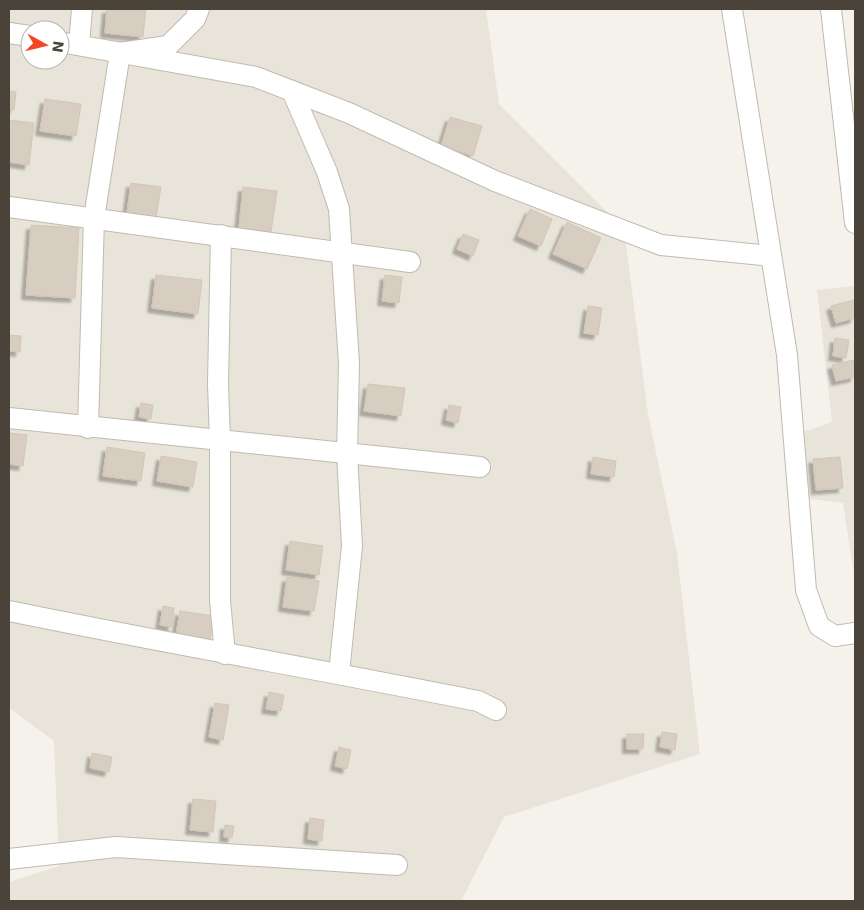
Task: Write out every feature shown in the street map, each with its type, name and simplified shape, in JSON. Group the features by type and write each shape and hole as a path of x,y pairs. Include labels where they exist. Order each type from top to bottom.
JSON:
{"street":[{"path":"82,9 70,44 256,77 349,113 495,181 661,245 771,256"},
{"path":"120,53 168,46 195,19 199,9"},
{"path":"732,9 787,355 806,590 819,626 835,636 855,633"},
{"path":"831,9 855,223"},
{"path":"88,428 94,218 120,53"},
{"path":"292,91 327,172 340,209 349,364 347,454 352,546 339,673"},
{"path":"9,207 410,262"},
{"path":"221,235 218,384 220,601 225,654"},
{"path":"9,418 88,428 480,467"},
{"path":"9,610 225,654 339,673 478,702 496,710"},
{"path":"9,859 116,846 397,865"}],"shaded area":[{"path":"9,9 486,9 499,104 624,229 648,414 677,553 700,754 504,817 461,901 9,901 9,882 59,866 54,741 9,708"},
{"path":"855,286 855,582 843,503 803,498 795,435 832,422 817,290"}],"building":[{"path":"107,9 146,9 143,37 105,33"},
{"path":"9,91 16,92 14,110 9,109"},
{"path":"45,99 81,104 76,136 40,131"},
{"path":"450,117 482,126 473,156 441,146"},
{"path":"9,120 34,123 29,165 9,162"},
{"path":"131,183 161,187 156,217 127,213"},
{"path":"243,187 277,191 271,232 239,228"},
{"path":"530,209 552,219 541,246 518,236"},
{"path":"567,222 601,238 587,269 553,254"},
{"path":"31,225 79,228 75,298 26,295"},
{"path":"463,234 479,240 473,256 457,249"},
{"path":"156,275 202,280 198,314 152,308"},
{"path":"385,275 402,277 399,303 382,301"},
{"path":"854,300 855,318 836,323 831,306"},
{"path":"588,306 602,308 598,335 584,333"},
{"path":"9,335 21,336 20,352 9,351"},
{"path":"835,338 849,340 846,358 833,356"},
{"path":"854,360 855,377 836,381 832,365"},
{"path":"368,384 405,388 401,416 364,411"},
{"path":"141,403 153,405 151,419 139,417"},
{"path":"449,405 461,407 458,423 446,420"},
{"path":"9,433 27,435 23,466 9,464"},
{"path":"107,447 145,453 141,481 103,476"},
{"path":"161,456 197,462 193,487 157,481"},
{"path":"593,457 616,461 614,477 591,474"},
{"path":"840,457 843,488 816,490 813,459"},
{"path":"290,541 323,546 319,575 286,570"},
{"path":"287,577 319,581 314,611 283,607"},
{"path":"163,606 174,608 172,627 160,625"},
{"path":"180,611 214,616 210,640 176,635"},
{"path":"269,692 284,695 281,711 266,709"},
{"path":"215,703 229,705 223,740 209,737"},
{"path":"662,732 677,734 675,750 660,747"},
{"path":"627,734 644,734 643,749 627,749"},
{"path":"339,747 351,750 347,769 335,766"},
{"path":"92,753 112,757 109,772 90,768"},
{"path":"193,799 216,801 213,832 190,830"},
{"path":"310,818 324,820 322,841 308,839"},
{"path":"225,825 234,826 232,838 224,837"}]}
